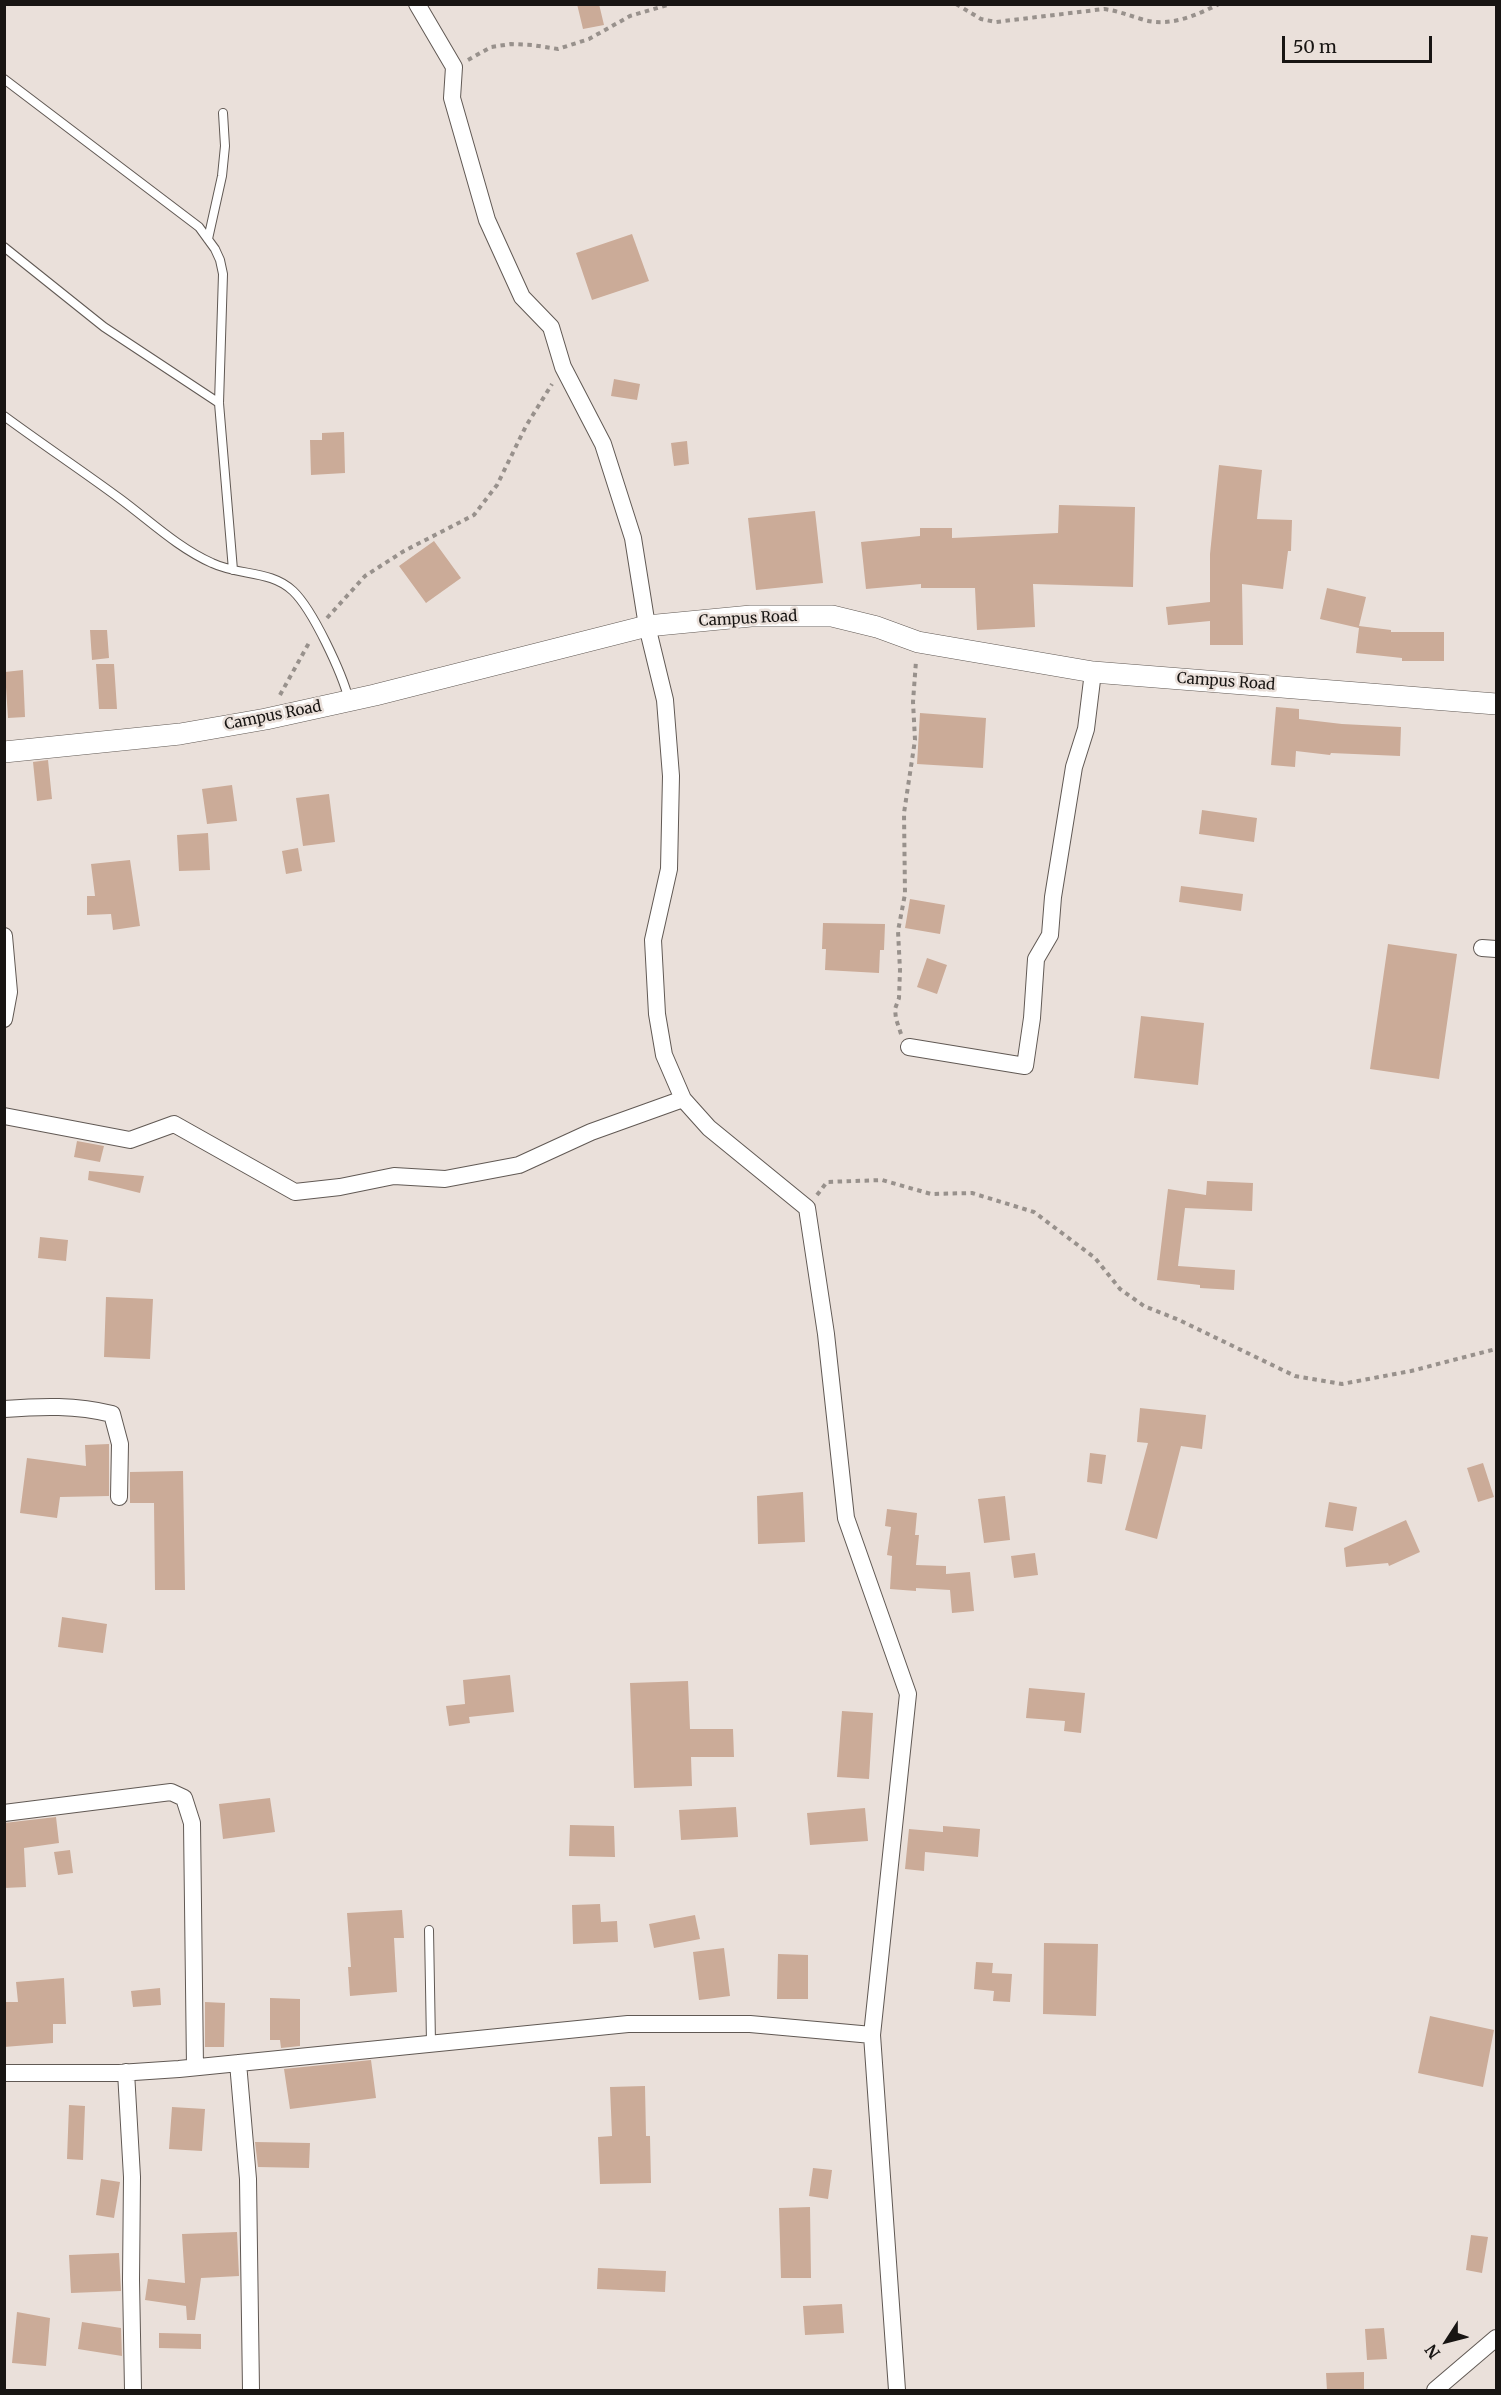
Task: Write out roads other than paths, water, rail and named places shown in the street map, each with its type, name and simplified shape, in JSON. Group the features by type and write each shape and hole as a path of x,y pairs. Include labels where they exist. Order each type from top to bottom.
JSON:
{"street":[{"path":"417,4 454,67 452,98 487,220 522,297 551,327 563,367 606,454 633,538 647,626 665,700 671,776 669,868 653,940 657,1014 664,1055 683,1099 709,1128 807,1208 826,1334 846,1518 908,1694 872,2035 897,2391"},
{"name":"Campus Road","path":"4,752 180,734 266,719 349,701 647,626 750,616 832,616 877,627 918,642 1094,672 1497,704"},
{"path":"909,1047 1025,1066 1032,1018 1036,959 1050,935 1053,897 1074,767 1086,729 1094,672"},
{"path":"4,936 9,992 4,1019"},
{"path":"4,1116 130,1140 174,1124 294,1192 340,1187 394,1176 445,1179 519,1165 591,1132 683,1099"},
{"path":"4,1409 49,1406 89,1408 112,1414 120,1444 119,1497"},
{"path":"4,1813 171,1792 184,1798 192,1823 195,2067"},
{"path":"4,2073 126,2072 195,2067 628,2024 750,2024 872,2035"},
{"path":"238,2062 248,2179 251,2391"},
{"path":"126,2072 132,2176 133,2391"},
{"path":"1436,2391 1497,2338"}],"lane":[{"path":"4,79 199,226 220,260 223,274 219,403 234,570"},
{"path":"208,239 222,176 225,146 223,113"},
{"path":"4,247 104,327 219,403"},
{"path":"4,416 181,544 213,564 259,574 285,585 303,602 337,666 349,701"},
{"path":"429,1930 431,2043"}]}
